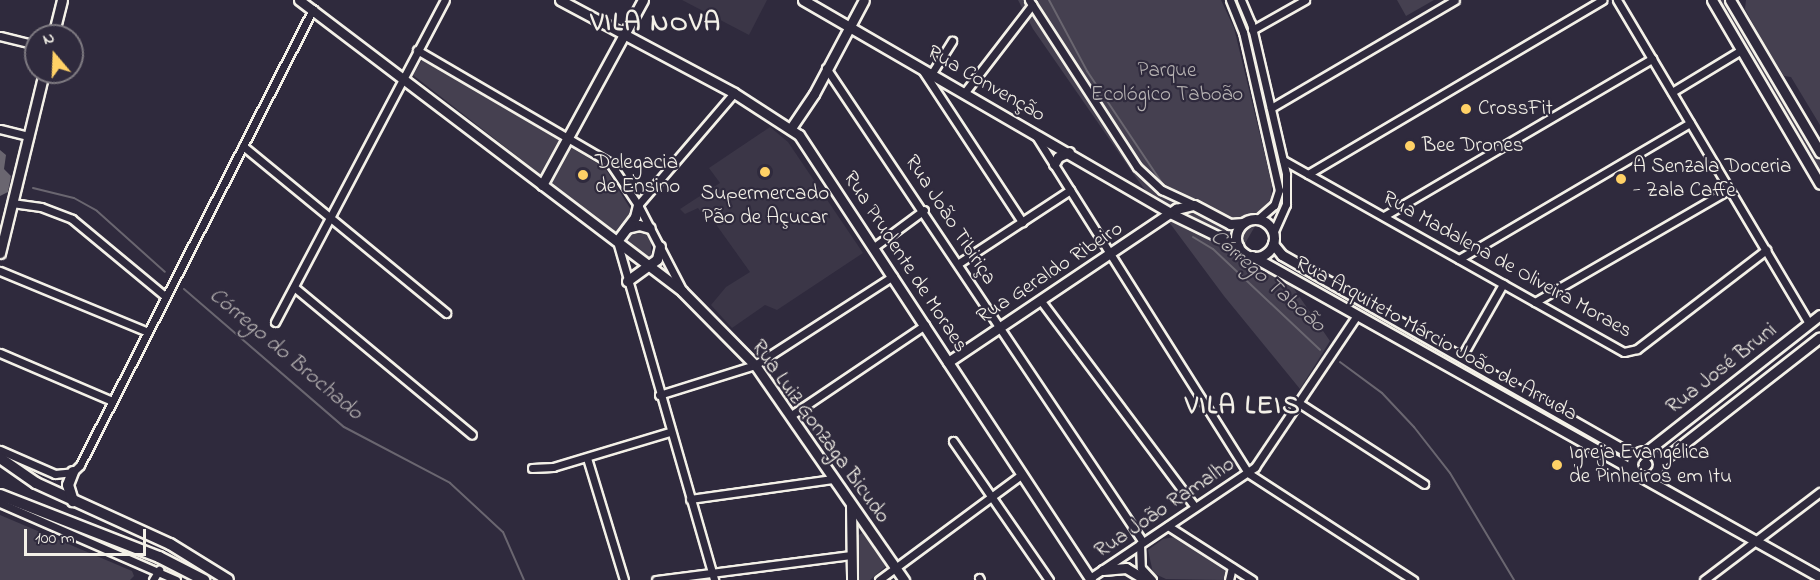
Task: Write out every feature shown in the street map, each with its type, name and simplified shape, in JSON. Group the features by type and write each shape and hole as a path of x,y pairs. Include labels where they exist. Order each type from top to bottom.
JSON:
{"main road":[{"path":"0,458 73,501 189,553 228,580"},
{"path":"73,472 68,485 73,501"},
{"path":"0,495 159,557 204,580"}],"street":[{"path":"56,24 62,0"},
{"name":"Rua Luiz Gonzaga Bicudo","path":"299,0 682,291 755,365 904,580"},
{"path":"276,322 445,0"},
{"name":"Rua Prudente de Moraes","path":"560,0 734,93 791,129 809,149 874,247 1090,580"},
{"path":"542,185 643,0"},
{"name":"Rua Convenção","path":"803,0 1069,152 1149,201 1167,216"},
{"path":"791,129 814,94 864,0"},
{"path":"964,92 1030,2 1137,166 1162,190 1230,224 1258,219 1274,205 1279,190 1243,33 1230,0"},
{"path":"1167,216 1238,246 1252,256 1267,253 1273,244 1273,233 1286,204 1283,160 1252,30 1241,0"},
{"path":"1252,30 1305,0"},
{"path":"1270,108 1455,0"},
{"path":"1308,174 1602,0"},
{"path":"1617,0 1809,323"},
{"path":"1712,0 1820,184"},
{"path":"1730,0 1820,152"},
{"path":"0,450 55,474 73,472 148,332 313,9"},
{"path":"0,36 24,42"},
{"path":"932,73 952,41"},
{"path":"417,50 569,136 610,163 638,205 682,291"},
{"path":"1672,92 1741,50"},
{"path":"1384,216 1652,59"},
{"path":"920,67 1022,222"},
{"name":"Rua João Tibiriça","path":"826,68 924,210 1142,543"},
{"path":"0,253 41,84"},
{"path":"713,576 659,395 617,241 627,228 638,205 734,93"},
{"path":"1459,259 1690,123"},
{"path":"0,129 29,136"},
{"path":"1033,131 1248,473 1413,580"},
{"path":"243,146 446,313"},
{"path":"1054,164 1058,157 1069,152"},
{"name":"Rua Madalena de Oliveira Moraes","path":"1283,160 1628,352 1766,250"},
{"path":"1535,302 1730,189"},
{"path":"959,263 1071,190"},
{"path":"12,204 41,207 72,219 166,297"},
{"path":"1167,216 1194,206"},
{"path":"874,247 924,210"},
{"name":"Rua Geraldo Ribeiro","path":"948,362 1167,216"},
{"path":"1258,219 1268,224 1273,233"},
{"path":"1238,246 1236,234 1243,223"},
{"path":"627,228 639,225 650,228"},
{"name":"Rua Arquiteto Márcio João de Arruda","path":"1273,244 1282,255 1635,456"},
{"path":"627,280 657,259 660,246"},
{"name":"Rua Arquiteto Márcio João de Arruda","path":"1252,256 1820,577"},
{"path":"0,271 148,332"},
{"path":"659,395 755,365 893,276"},
{"path":"1462,357 1503,284"},
{"path":"294,287 472,435"},
{"path":"1041,301 1195,507"},
{"name":"Rua João Ramalho","path":"1090,580 1248,473 1299,403 1357,315"},
{"name":"Rua José Bruni","path":"1635,456 1647,451 1820,315"},
{"path":"790,416 925,326"},
{"name":"Rua José Bruni","path":"1637,473 1649,477 1658,465 1820,337"},
{"path":"0,353 112,401"},
{"path":"1299,403 1424,484"},
{"path":"532,468 587,458 670,432"},
{"path":"953,441 1049,580"},
{"path":"1647,451 1658,465 1666,491"},
{"path":"1635,456 1637,473"},
{"path":"587,458 624,580"},
{"path":"879,580 1022,474"},
{"path":"690,499 833,479"},
{"path":"1704,580 1820,492"},
{"path":"0,503 159,570 176,580"},
{"path":"851,505 852,580"},
{"path":"1168,526 1252,580"},
{"path":"1142,543 1141,568 1152,580"},
{"path":"656,580 713,576 851,555"},
{"path":"1229,580 1232,567"},
{"path":"1102,570 1126,568 1146,580"},
{"path":"153,580 159,570"}],"shaded area":[{"path":"682,0 767,0 749,35"},
{"path":"770,127 788,142 863,253 777,310 765,305 732,328 711,305 726,287 750,272 710,216 705,218 698,208 685,214 680,209 720,183 709,168"},
{"path":"0,150 6,155 4,169 11,176 8,192 0,196"}],"green space":[{"name":"Parque Ecológico Taboão","path":"1018,0 1221,0 1234,28 1272,184 1271,198 1238,256 1292,286 1330,341 1300,389 1224,296 1137,179 1033,29"},
{"path":"1397,0 1434,0 1406,16"},
{"path":"1718,0 1725,0 1820,161 1820,174"},
{"path":"1746,0 1820,0 1820,125 1791,77 1784,76 1763,42 1745,9"},
{"path":"423,58 605,168 651,242 651,257 646,257 413,75"},
{"path":"0,515 132,571 134,576 130,580 0,580"},
{"path":"864,532 886,566 870,580 857,580 855,537"},
{"path":"1175,537 1228,569 1225,580 1166,579 1153,573 1148,550 1163,539"}],"waterway":[{"name":"Córrego Taboão","path":"1049,0 1087,71 1166,189"},
{"name":"Córrego do Brochado","path":"33,188 74,198 97,211 165,272"},
{"name":"Córrego Taboão","path":"1193,237 1213,249 1320,350"},
{"name":"Córrego do Brochado","path":"184,289 344,427 450,483 503,532 524,580"},
{"name":"Córrego Taboão","path":"1340,362 1382,393 1414,427 1450,473 1514,580"}],"place":[{"name":"CrossFit","path":"1466,109"},
{"name":"Bee Drones","path":"1410,146"},
{"name":"Supermercado Pão de Açucar","path":"765,172"},
{"name":"Delegacia de Ensino","path":"583,175"},
{"name":"A Senzala Doceria - Zala Caffè","path":"1621,179"},
{"name":"Igreja Evangélica de Pinheiros em Itu","path":"1557,465"}],"district":[{"name":"VILA NOVA","path":"656,24"},
{"name":"VILA LEIS","path":"1243,407"}]}
